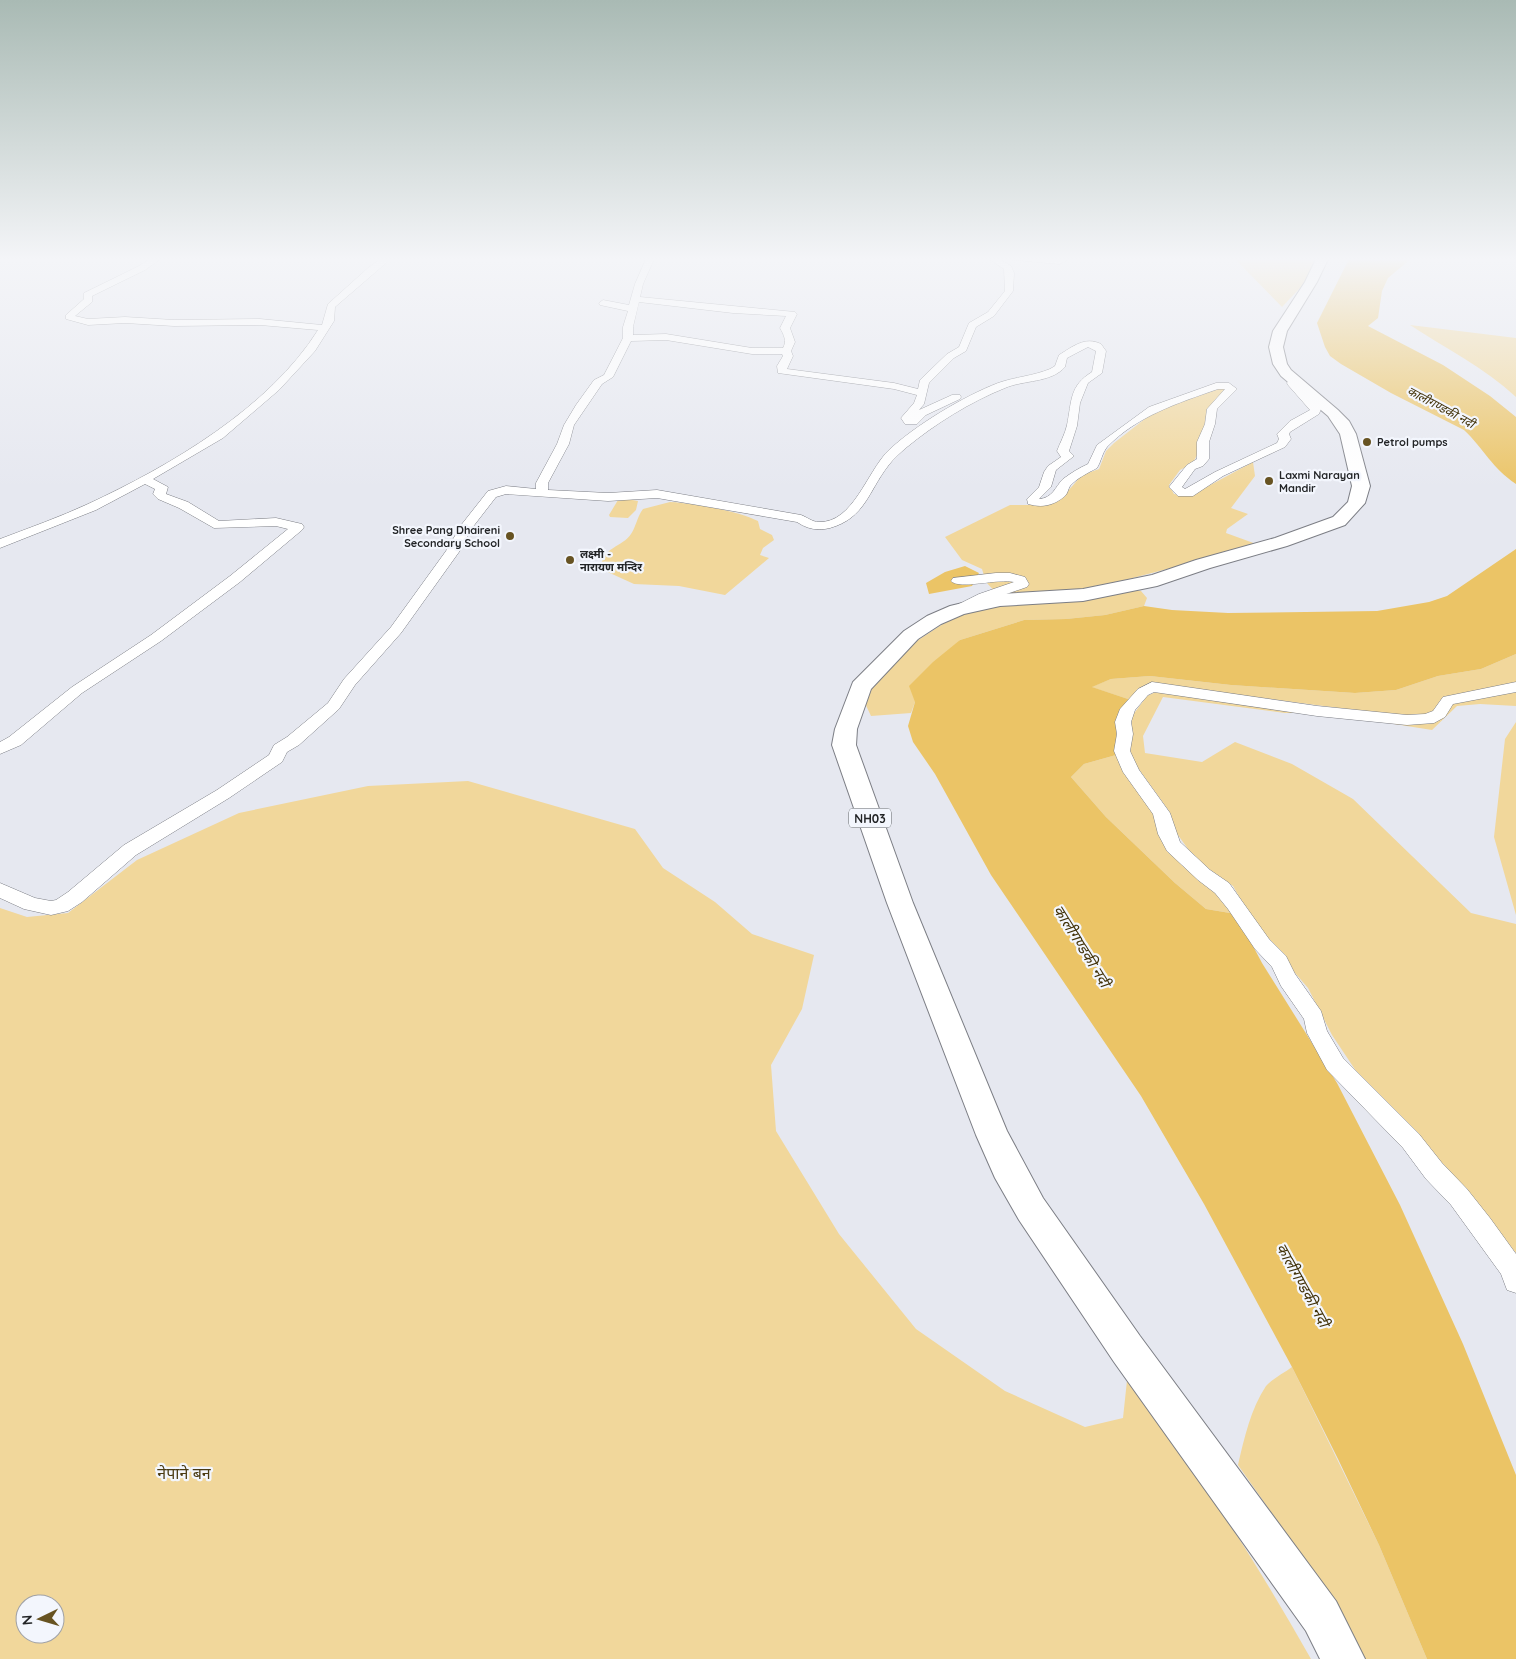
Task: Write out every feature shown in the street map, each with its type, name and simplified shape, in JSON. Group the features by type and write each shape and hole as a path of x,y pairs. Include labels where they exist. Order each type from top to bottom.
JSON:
{"highway":[{"name":"NH03","path":"1279,334 1276,347 1280,364 1297,383 1333,413 1348,434 1361,486 1356,503 1339,520 1281,542 1147,582 1083,595 1000,600 957,610 934,620 911,635 861,688 846,729 844,745 894,886 992,1136 1007,1167 1030,1209 1127,1349 1305,1592 1321,1616 1343,1659"}],"street":[{"path":"0,544 92,507 144,480 219,436 274,388 310,351 321,334"},
{"path":"626,334 628,338"},
{"path":"789,334 790,344 786,351 788,356 782,366 782,370 894,386 923,393"},
{"path":"969,334 963,350 952,354 942,362 931,377 924,382 919,404 906,418 909,422 913,422 922,413 971,390 1000,386 1052,373 1060,367 1062,357 1084,344 1094,344 1101,349 1097,373 1084,381 1075,403 1072,426 1063,451 1068,456 1066,460 1057,462 1050,469 1045,488 1031,499 1034,502 1043,503 1061,493 1065,484 1080,472 1093,466 1101,447 1153,409 1211,387 1229,386 1232,390 1219,400 1212,409 1210,424 1203,442 1203,459 1199,464 1191,467 1175,487 1182,493 1190,493 1219,474 1281,446 1285,439 1283,434 1287,428 1315,412 1316,409 1292,383 1297,383"},
{"path":"628,338 666,337 752,351 786,351"},
{"path":"542,493 542,483 563,444 570,424 598,382 608,377 628,338"},
{"path":"0,890 31,904 51,908 61,906 76,897 130,850 223,794 276,758 280,749 293,741 334,706 349,682 396,630 452,552 466,527 492,494 506,490 608,497 657,494 801,518 812,525 823,526 837,523 846,518 860,504 891,454 947,413 1000,386"},
{"path":"0,748 15,741 77,690 156,638 235,579 298,527 272,522 218,525 210,523 186,506 162,497 158,494 162,487 144,480"},
{"path":"957,610 984,597 1022,584 1020,580 1010,577 958,581"},
{"path":"1516,687 1448,700 1439,714 1428,719 1407,720 1317,711 1152,687 1142,692 1128,709 1123,722 1126,734 1122,751 1131,772 1161,812 1167,834 1173,846 1204,876 1222,888 1236,904 1262,944 1279,962 1288,980 1314,1017 1317,1032 1336,1064 1405,1134 1434,1171 1459,1197 1510,1266 1516,1281"}],"green space":[{"path":"1425,334 1487,334 1516,338 1516,397 1478,368"},
{"path":"1224,387 1227,388 1208,409 1198,453 1193,463 1180,470 1169,485 1174,494 1190,496 1253,462 1255,476 1231,508 1248,514 1227,529 1226,533 1259,545 1125,580 1080,589 998,595 986,582 982,569 962,560 945,537 1010,505 1047,505 1060,500 1082,475 1099,469 1106,451 1114,443 1155,411"},
{"path":"618,500 638,501 636,510 628,518 610,517 609,515"},
{"path":"670,502 715,508 758,521 760,529 772,535 774,540 763,548 760,555 769,558 725,595 679,586 634,584 601,569 602,562 608,552 631,534 643,509"},
{"path":"1129,590 1141,591 1147,598 1144,606 1105,615 1066,619 1024,620 960,640 915,702 911,713 871,716 862,697 906,648 955,616 993,606 1084,601"},
{"path":"1516,654 1516,685 1448,696 1440,701 1431,715 1408,717 1154,684 1131,700 1091,687 1111,679 1150,676 1231,685 1355,693 1396,690 1438,676 1481,669"},
{"path":"1160,690 1431,721 1451,702 1516,692 1516,706 1480,704 1457,706 1432,730 1325,713 1285,713 1163,697 1143,736 1145,753 1202,762 1235,742 1292,764 1353,799 1471,913 1516,924 1516,1253 1358,1074 1332,1035 1308,988 1258,930 1233,886 1196,860 1175,831 1169,811 1130,757 1132,716 1147,696"},
{"path":"1516,722 1516,915 1494,837 1505,739"},
{"path":"1116,755 1159,821 1222,893 1236,914 1206,909 1175,883 1106,817 1071,777 1084,764"},
{"name":"नेपाने बन","path":"468,781 635,829 663,868 715,902 752,934 814,955 802,1009 771,1065 776,1131 839,1234 916,1329 1005,1391 1085,1427 1123,1418 1128,1371 1245,1549 1311,1659 0,1659 0,908 27,917 68,913 137,860 239,813 368,786"},
{"path":"1292,1367 1379,1545 1427,1659 1359,1659 1311,1569 1238,1465 1256,1404 1266,1386"}],"water":[{"name":"कालीगण्डकी नदी","path":"1321,334 1384,334 1443,365 1490,396 1516,417 1516,484 1494,465 1464,430 1391,393 1341,364 1330,356"},
{"name":"कालीगण्डकी नदी","path":"1516,549 1516,654 1481,669 1438,676 1396,690 1355,693 1231,685 1150,676 1111,679 1092,687 1131,700 1117,719 1116,755 1084,764 1071,777 1106,817 1175,883 1206,909 1236,914 1262,963 1337,1083 1400,1205 1463,1344 1516,1475 1516,1659 1427,1659 1379,1545 1338,1459 1292,1367 1204,1204 1141,1096 991,875 935,774 913,742 908,726 915,702 909,686 933,662 960,640 1024,620 1066,619 1105,615 1144,606 1172,610 1228,613 1377,611 1429,602 1447,596"},
{"path":"965,566 979,573 972,586 929,594 926,583 945,572"}],"place":[{"name":"Petrol pumps","path":"1367,442"},
{"name":"Laxmi Narayan Mandir","path":"1269,481"},
{"name":"Shree Pang Dhaireni Secondary School","path":"510,536"},
{"name":"लक्ष्मी - नारायण मन्दिर","path":"570,560"}]}
